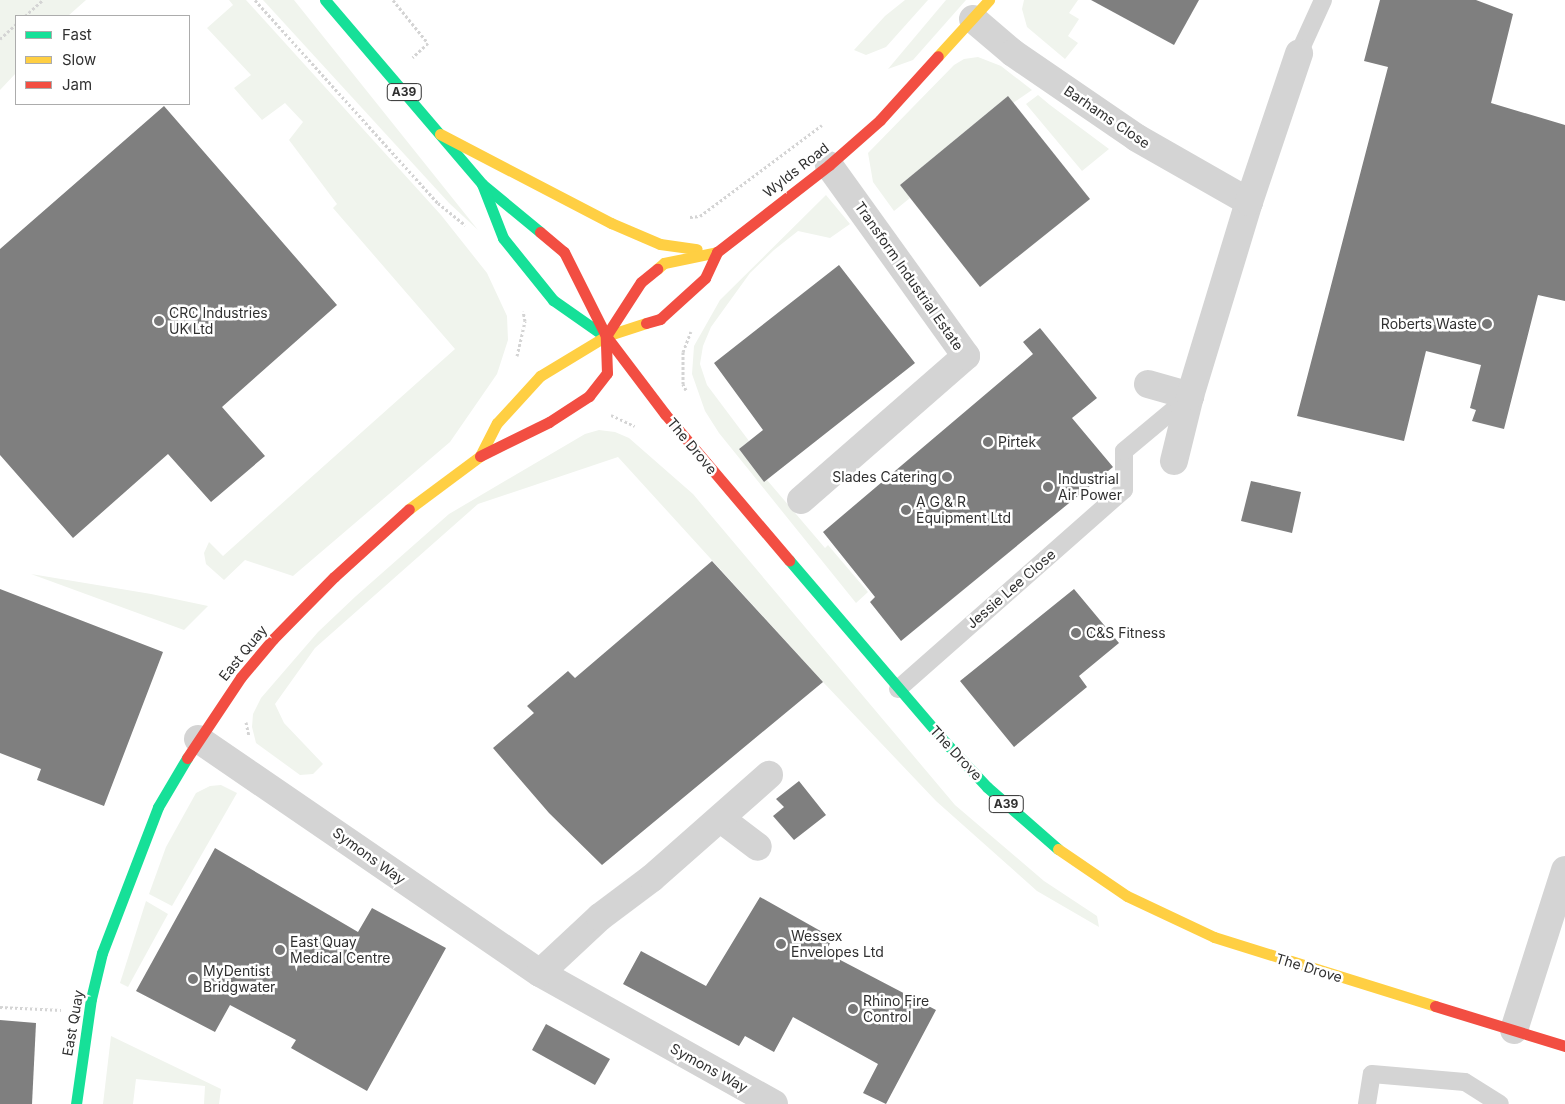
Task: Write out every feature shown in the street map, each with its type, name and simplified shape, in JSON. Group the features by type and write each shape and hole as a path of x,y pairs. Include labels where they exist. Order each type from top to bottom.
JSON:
{"street":[{"name":"A39","path":"325,0 482,184 564,252 606,336"},
{"name":"Wylds Road","path":"606,336 660,319 705,278 717,252 829,164 880,120 981,10"},
{"name":"Barhams Close","path":"981,10 1013,53 1137,138 1249,202"},
{"path":"1174,461 1190,396 1249,202 1299,53"},
{"path":"440,134 611,223 660,244 717,252"},
{"name":"Transform Industrial Estate","path":"801,500 966,356 829,164"},
{"path":"482,184 503,238 553,300 606,336"},
{"path":"480,456 549,422 589,396 607,373 606,336 641,282 664,263 717,252"},
{"name":"East Quay","path":"76,1104 89,1014 102,953 126,884 158,807 198,739 273,639 334,577 423,496 480,456 497,423 540,376 606,336"},
{"name":"The Drove","path":"606,336 665,414 898,689 981,781 1018,816 1082,868 1127,896 1206,934 1249,949 1565,1046"},
{"path":"1148,384 1190,396"},
{"name":"Symons Way","path":"198,739 540,973 774,1104"},
{"path":"540,973 600,917 652,878 769,775"},
{"path":"721,819 758,847"},
{"path":"1514,1030 1565,870"}],"lane":[{"path":"1299,53 1323,0"},
{"name":"Jessie Lee Close","path":"898,689 1124,490 1124,451 1190,396"},
{"path":"1367,1104 1372,1074 1465,1082 1500,1104"}],"path":[{"path":"26,15 43,0"},
{"path":"255,0 438,203 474,231"},
{"path":"393,0 428,43 412,58"},
{"path":"0,39 15,25"},
{"path":"682,219 700,216 822,124"},
{"path":"516,360 525,321 522,302"},
{"path":"690,399 683,384 683,352 693,327"},
{"path":"0,1007 68,1010 89,1014"}],"shaded area":[{"path":"0,0 86,0 69,15 15,15 15,74 0,90"},
{"path":"229,0 246,0 441,215 487,273 507,316 508,340 497,374 450,442 293,576 245,560 224,580 206,564 204,553 209,542 223,556 455,349 333,208 337,204 289,140 303,122 285,103 262,120 234,88 251,75 207,28 233,5"},
{"path":"263,0 294,0 478,230 449,203"},
{"path":"905,0 928,0 886,47 866,55 854,50 885,16"},
{"path":"946,0 966,0 913,60 888,69"},
{"path":"1024,0 1078,0 1069,13 1079,19 1068,36 1078,43 1065,59 1027,27 1022,9"},
{"path":"978,57 1001,66 1032,90 1013,103 1008,96 900,185 910,198 894,211 873,182 868,153 954,65 964,59"},
{"path":"1038,95 1109,149 1082,171 1026,104"},
{"path":"826,195 850,224 830,238 798,231 774,250 750,273 711,327 703,346 700,364 707,385 749,441 739,449 764,482 767,480 825,548 828,545 868,592 856,603 719,433 705,411 692,374 694,346 720,300"},
{"path":"599,430 615,432 629,438 693,494 955,805 1044,881 1097,916 1099,927 1037,891 936,801 823,682 618,457 478,504 315,648 275,704 284,723 323,764 313,774 300,775 256,743 252,727 253,714 261,698 318,632 356,596 449,514 585,434"},
{"path":"31,574 151,594 208,606 184,630"},
{"path":"221,785 237,793 172,906 149,894 166,847 196,793 210,786"},
{"path":"146,901 168,914 128,987 120,983"},
{"path":"111,1036 221,1089 219,1104 204,1104 205,1086 136,1079 133,1104 103,1104"}],"building":[{"path":"1091,0 1199,0 1174,45"},
{"path":"1380,0 1476,0 1513,14 1491,103 1565,125 1565,301 1538,295 1504,429 1472,421 1476,410 1470,408 1481,365 1426,351 1404,441 1297,416 1388,67 1364,61"},
{"path":"1008,96 1090,199 980,287 900,185"},
{"name":"CRC Industries UK Ltd","path":"164,106 337,305 222,407 265,456 211,502 168,454 73,538 0,455 0,249"},
{"path":"839,265 915,363 764,482 739,449 763,430 714,363"},
{"path":"1040,328 1097,398 1072,418 1113,467 901,641 870,602 875,597 823,532 1033,354 1023,342"},
{"path":"1251,481 1301,492 1292,533 1241,521"},
{"path":"712,561 823,682 602,865 549,813 493,748 534,713 527,706 568,671 575,678"},
{"path":"0,589 163,652 104,806 37,780 41,769 0,753"},
{"path":"1074,589 1119,643 1079,676 1087,687 1014,747 960,681"},
{"path":"799,781 826,815 794,840 773,816 784,807 776,799"},
{"name":"East Quay Medical Centre","path":"215,848 358,932 372,908 446,948 367,1091 291,1048 296,1040 230,1005 215,1032 136,991"},
{"path":"760,897 833,938 825,952 936,1010 886,1104 863,1093 878,1064 793,1017 774,1052 745,1036 739,1046 623,984 641,951 706,986"},
{"path":"0,1020 36,1023 32,1104 0,1104"},
{"path":"546,1024 610,1059 595,1085 532,1050"}],"traffic: fast":[{"path":"325,0 482,184 540,232"},
{"path":"482,184 503,238 553,300 603,335"},
{"path":"789,560 945,742 987,787 1058,849"},
{"path":"76,1104 91,999 102,953 158,807 187,758"}],"traffic: slow":[{"path":"938,56 989,0"},
{"path":"440,134 611,223 660,244 697,249"},
{"path":"657,269 664,263 717,252"},
{"path":"409,509 480,456 497,423 540,376 606,336 646,323"},
{"path":"1058,849 1127,896 1214,937 1435,1006"}],"traffic: jam":[{"path":"646,323 660,319 705,278 717,252 829,165 880,120 938,56"},
{"path":"540,232 564,252 606,336 665,414 789,560"},
{"path":"480,456 549,422 589,396 607,373 606,336 641,282 657,269"},
{"path":"187,758 241,677 273,639 334,577 409,509"},
{"path":"1435,1006 1565,1046"}],"place":[{"name":"CRC Industries UK Ltd","path":"159,321"},
{"name":"Roberts Waste","path":"1487,324"},
{"name":"Pirtek","path":"988,442"},
{"name":"Slades Catering","path":"947,477"},
{"name":"Industrial Air Power","path":"1048,487"},
{"name":"A G & R Equipment Ltd","path":"906,510"},
{"name":"C&S Fitness","path":"1076,633"},
{"name":"Wessex Envelopes Ltd","path":"781,944"},
{"name":"East Quay Medical Centre","path":"280,950"},
{"name":"MyDentist Bridgwater","path":"193,979"},
{"name":"Rhino Fire Control","path":"853,1009"}]}
